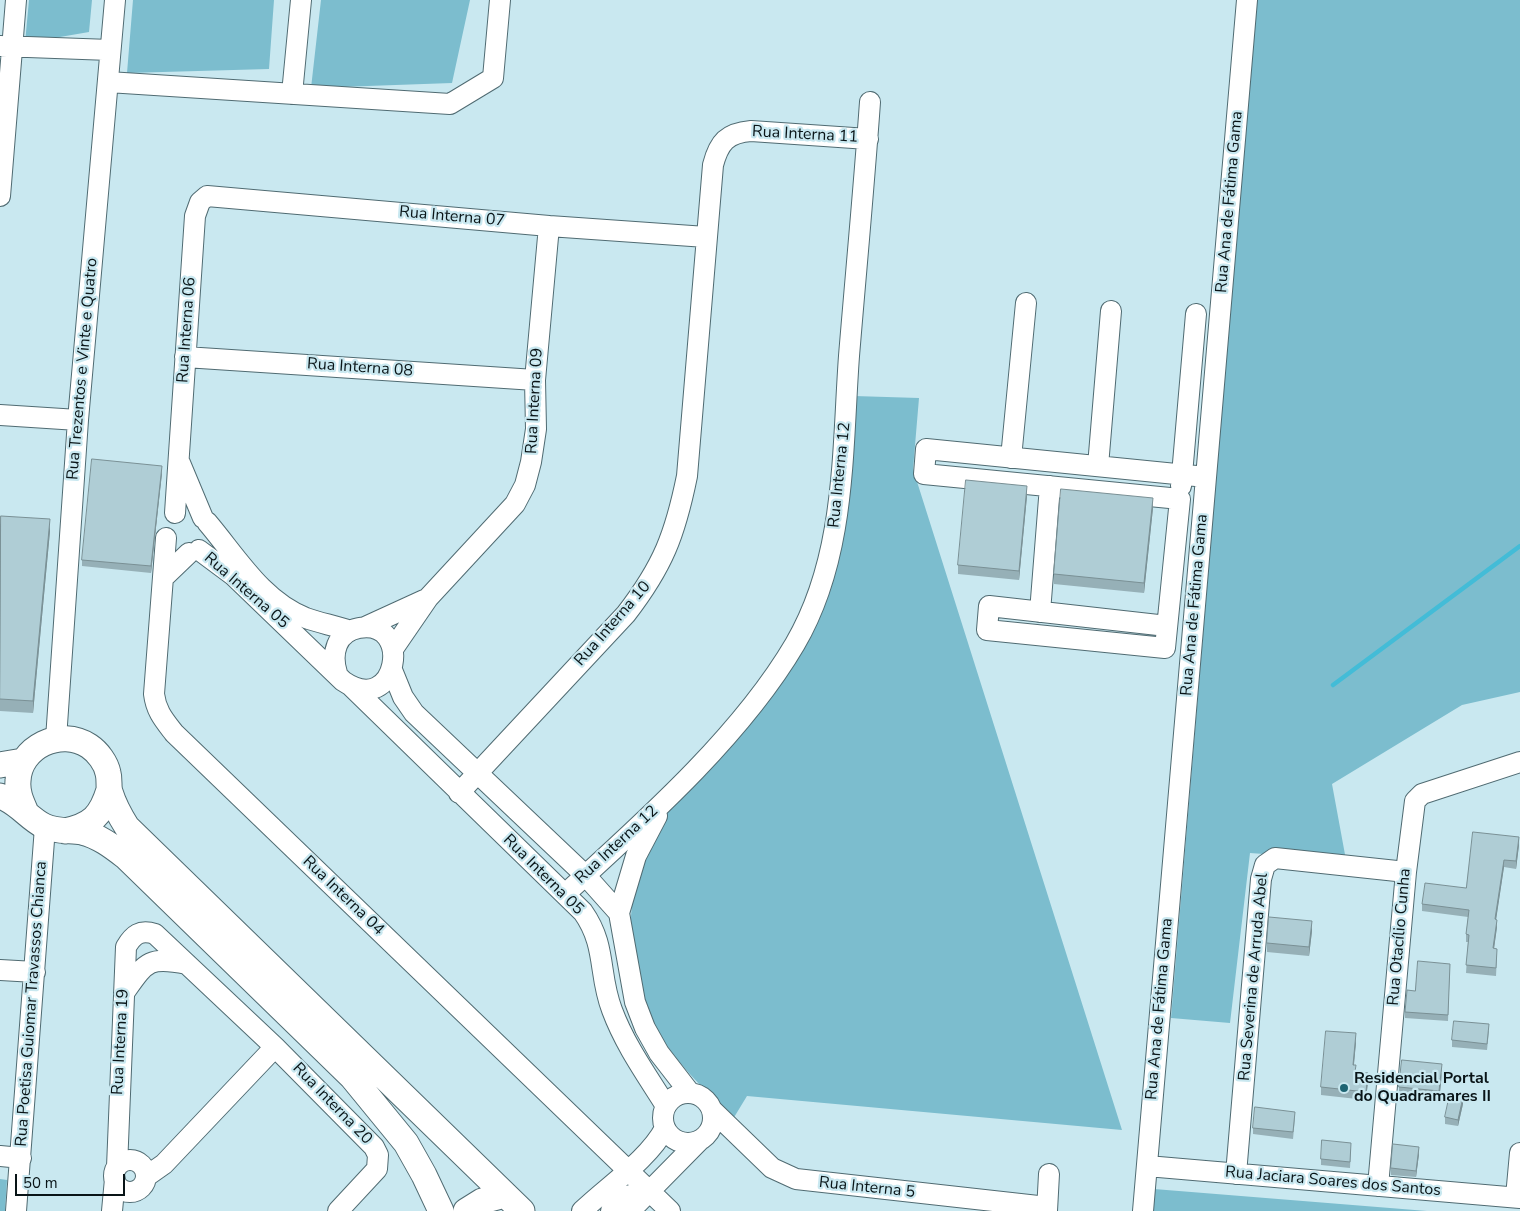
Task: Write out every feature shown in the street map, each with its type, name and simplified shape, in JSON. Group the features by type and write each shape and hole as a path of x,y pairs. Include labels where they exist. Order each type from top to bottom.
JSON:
{"main road":[{"path":"25,810 19,796 18,780 11,763 42,743 56,739 73,739 89,746 101,758 108,773 109,790 104,806 95,819 81,827 55,829"},
{"path":"109,790 127,827 514,1203"},
{"path":"0,796 55,829 82,832 97,838 126,857 352,1077 406,1143 441,1211"},
{"path":"466,1211 482,1202 514,1203"}],"street":[{"path":"0,196 6,46 16,0"},
{"name":"Rua Trezentos e Vinte e Quatro","path":"56,739 78,420 115,0"},
{"path":"292,94 302,0"},
{"path":"108,82 450,104 493,78 500,0"},
{"name":"Rua Ana de Fátima Gama","path":"1143,1211 1247,0"},
{"path":"6,46 110,50"},
{"name":"Rua Interna 12","path":"566,894 669,796 756,700 795,643 822,583 834,535 842,482 849,357 870,102"},
{"name":"Rua Interna 11","path":"706,237 716,152 721,144 735,132 751,131 868,139"},
{"name":"Rua Interna 07","path":"200,202 207,196 214,196 549,226 706,237"},
{"name":"Rua Interna 06","path":"175,513 195,216 200,202"},
{"name":"Rua Interna 09","path":"393,649 428,598 515,504 525,485 536,429 535,380 549,226"},
{"name":"Rua Interna 10","path":"459,793 626,614 646,588 662,562 680,510 687,476 706,237"},
{"path":"1011,458 1026,303"},
{"path":"1098,466 1112,311"},
{"path":"1167,626 989,606 987,630 1165,648 1196,314"},
{"name":"Rua Interna 08","path":"185,357 535,380"},
{"path":"0,415 78,420"},
{"path":"1204,502 924,474 926,450 1206,477"},
{"name":"Rua Interna 06","path":"178,459 205,520"},
{"path":"1040,612 1050,486"},
{"path":"164,578 206,542 209,532 205,520 193,511 184,510 175,513 169,520 166,528 166,538 171,546 180,552 194,552"},
{"name":"Rua Interna 05","path":"205,520 257,584 284,606 305,617 358,629"},
{"name":"Rua Interna 04","path":"166,538 154,694 155,704 162,719 174,733 670,1211"},
{"name":"Rua Interna 05","path":"194,552 234,576 583,912 597,936 604,984 611,1008 629,1049 666,1106"},
{"name":"Rua Interna 09","path":"358,629 428,598"},
{"path":"358,629 382,633 393,649 392,670 380,685 361,689 344,680 334,654 337,644 358,629"},
{"name":"Rua Interna 05","path":"392,670 403,697 414,713 586,876 619,913"},
{"name":"Rua Otacílio Cunha","path":"1378,1186 1412,808 1418,796 1520,762"},
{"name":"Rua Interna 12","path":"619,913 636,856 669,796"},
{"name":"Rua Poetisa Guiomar Travassos Chianca","path":"16,1211 34,972 55,829"},
{"name":"Rua Severina de Arruda Abel","path":"1236,1174 1261,879 1265,865 1275,858 1406,872"},
{"path":"619,913 636,1002 645,1028 659,1053 690,1093 703,1098 712,1110 712,1122 708,1132 630,1211"},
{"name":"Rua Interna 20","path":"126,948 132,937 139,933 148,932 155,934 275,1047 374,1147 378,1155 377,1169 338,1211"},
{"name":"Rua Interna 19","path":"126,948 116,1136 132,1172"},
{"path":"124,993 140,971 151,962 164,960 187,964"},
{"path":"0,970 34,972"},
{"path":"112,1211 132,1172 164,1164 275,1047"},
{"path":"690,1093 676,1096 666,1106 664,1113 665,1128 671,1136 680,1141 690,1143 700,1140"},
{"name":"Rua Interna 5","path":"712,1110 772,1168 796,1179 1047,1209"},
{"path":"582,1211 609,1184 629,1170 656,1142 665,1128"},
{"path":"1518,1198 1520,1153"},
{"path":"0,1156 21,1158"},
{"name":"Rua Jaciara Soares dos Santos","path":"1147,1166 1518,1198"},
{"path":"123,1211 132,1172"},
{"path":"1047,1209 1049,1174"},
{"path":"611,1211 627,1196 648,1191"},
{"path":"648,1191 648,1211"}],"shaded area":[{"path":"29,0 92,0 89,32 25,43"},
{"path":"133,0 274,0 269,69 127,73"},
{"path":"321,0 470,0 452,83 311,88"},
{"path":"1256,0 1520,0 1520,692 1462,705 1332,784 1346,860 1250,853 1230,1023 1171,1018"},
{"path":"854,396 919,398 913,469 1122,1130 747,1096 733,1119 679,1062 661,1037 648,1012 635,970 631,926 632,904 642,862 660,818 817,621"},
{"path":"0,1179 7,1180 5,1211 0,1211"},
{"path":"1154,1189 1427,1211 1152,1211"}],"building":[{"path":"92,459 162,466 151,566 82,560"},
{"path":"966,480 1027,486 1019,571 958,565"},
{"path":"1061,489 1153,498 1144,583 1054,574"},
{"path":"1,516 50,519 33,701 0,699"},
{"path":"1473,832 1519,837 1516,861 1504,860 1495,919 1497,920 1493,948 1497,949 1496,968 1466,965 1469,935 1466,934 1469,910 1422,904 1425,883 1466,888"},
{"path":"1269,917 1312,921 1309,947 1267,943"},
{"path":"1418,961 1450,964 1448,1015 1405,1012 1407,990 1415,991"},
{"path":"1454,1021 1489,1024 1487,1044 1452,1040"},
{"path":"1326,1031 1356,1033 1353,1065 1356,1065 1355,1072 1368,1073 1366,1092 1321,1087"},
{"path":"1402,1060 1442,1064 1439,1091 1399,1087"},
{"path":"1450,1094 1463,1097 1458,1120 1445,1117"},
{"path":"1255,1107 1295,1112 1293,1132 1253,1128"},
{"path":"1322,1140 1351,1143 1350,1162 1321,1159"},
{"path":"1393,1144 1419,1147 1416,1171 1391,1168"}],"waterway":[{"path":"1333,685 1520,546"}],"place":[{"name":"Residencial Portal do Quadramares II","path":"1344,1088"}]}
